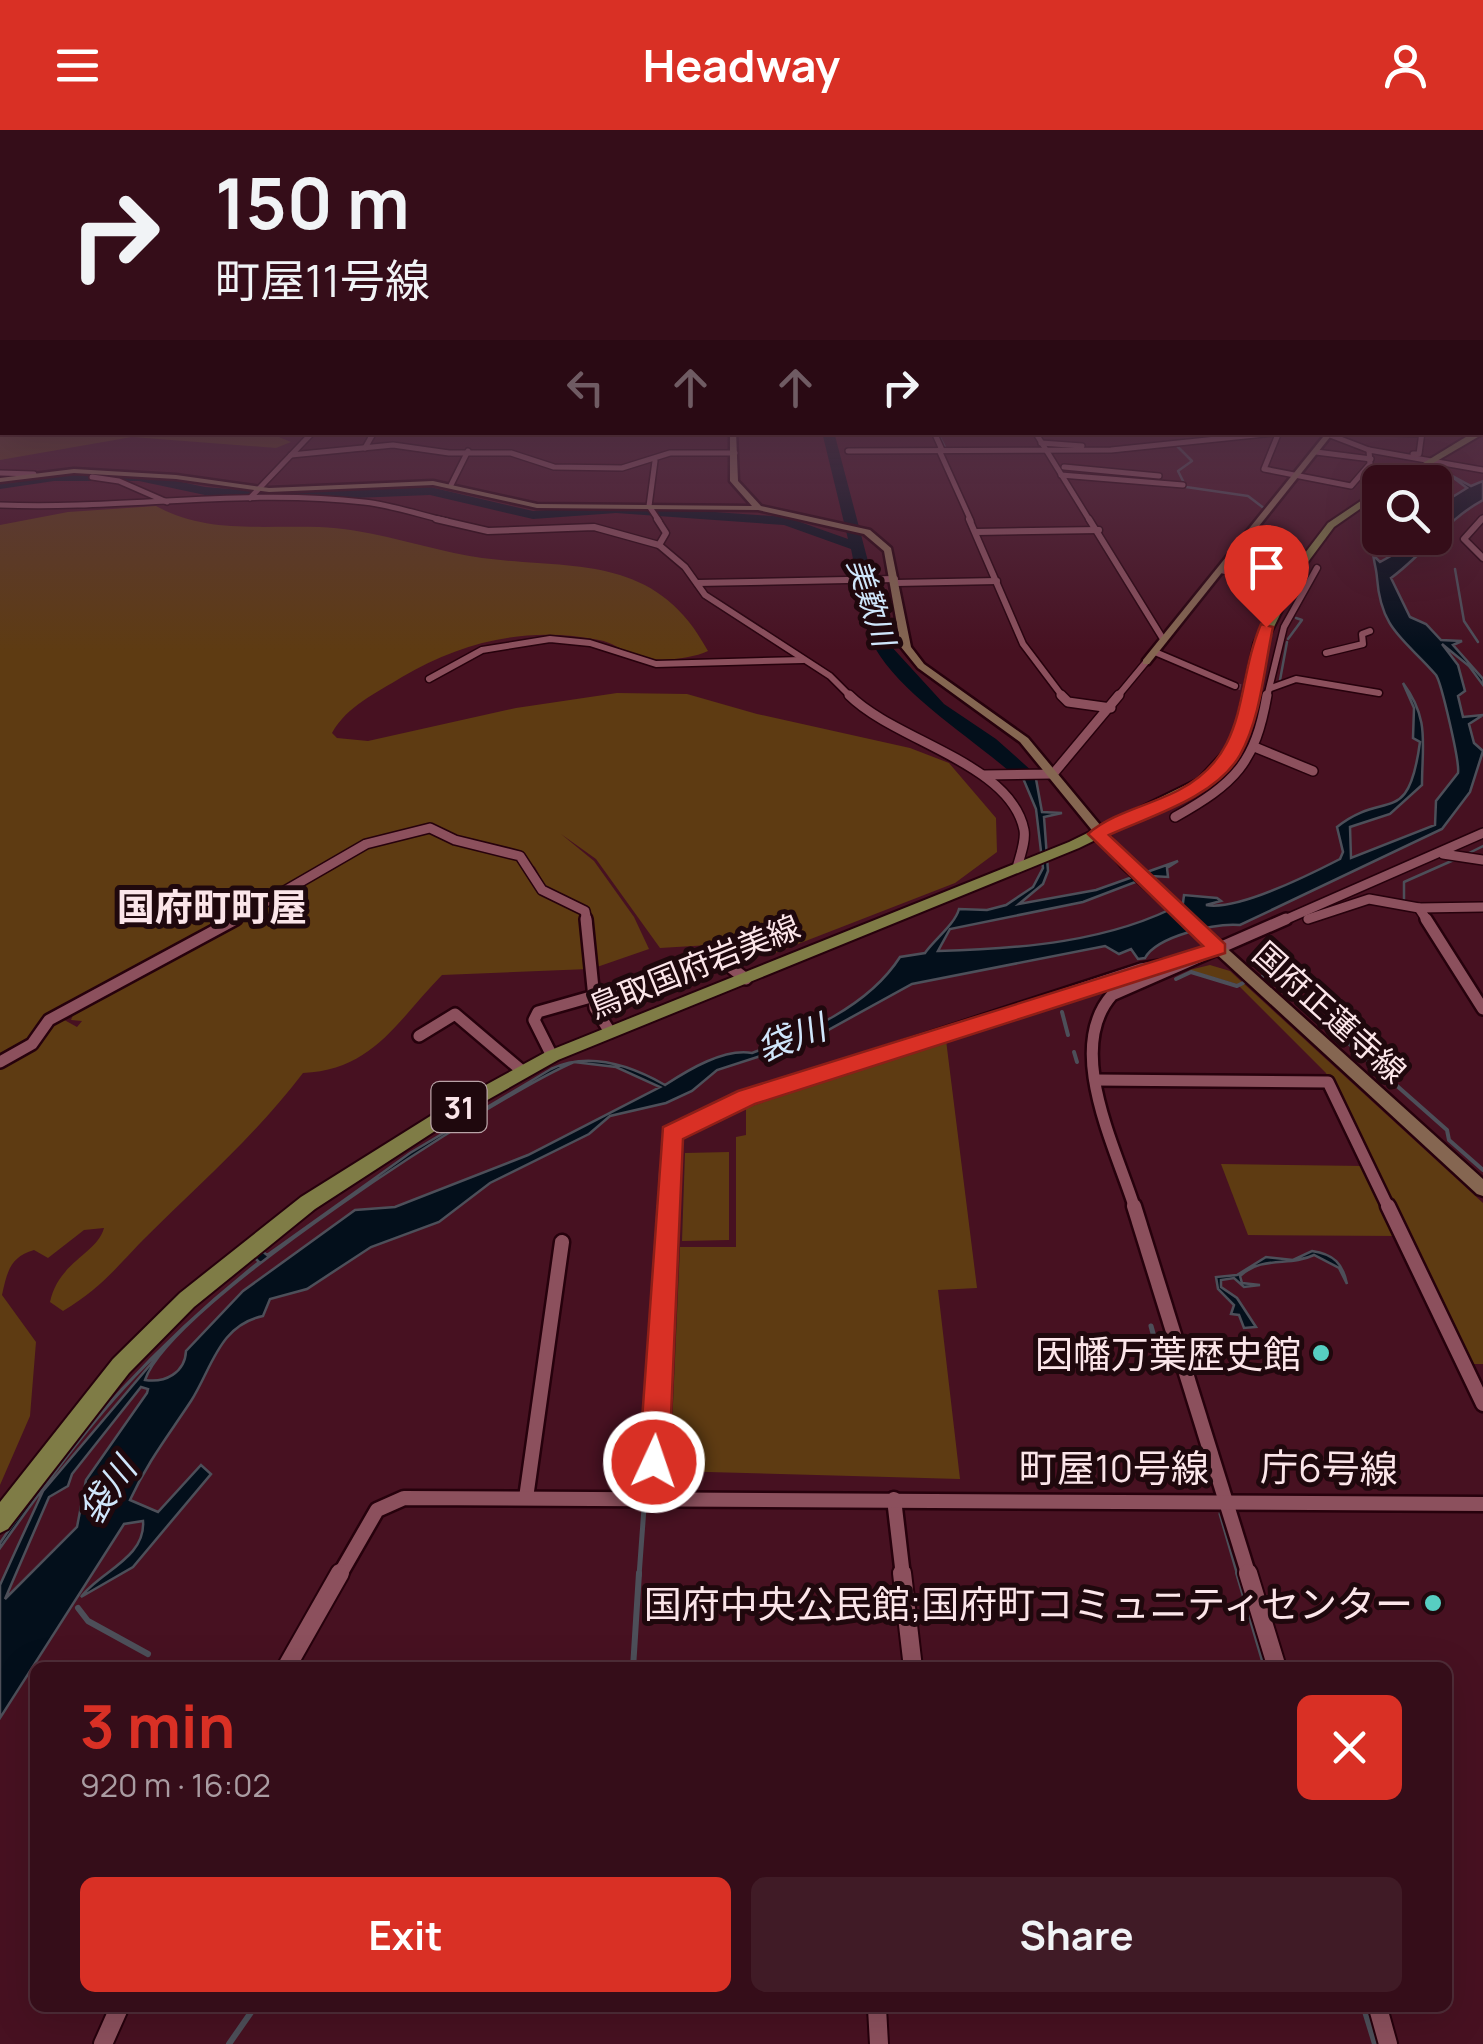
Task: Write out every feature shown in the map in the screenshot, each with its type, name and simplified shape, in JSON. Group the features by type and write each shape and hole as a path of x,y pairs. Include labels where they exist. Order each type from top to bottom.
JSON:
{"main road":[{"name":"鳥取国府岩美線","path":"0,1521 121,1366 234,1258 308,1203 521,1070 1024,865 1189,792 1230,756 1244,727 1260,643 1297,570 1331,525 1362,503"}],"street":[{"path":"254,494 274,472"},
{"path":"451,485 457,472"},
{"path":"653,472 649,506 666,533 660,545"},
{"path":"734,472 734,481 758,508"},
{"path":"950,472 997,582 1009,596 1014,624 1029,655 1041,664 1044,676 1068,702 1112,708"},
{"path":"1059,472 1099,530 1163,639"},
{"path":"1132,472 1159,476"},
{"path":"1158,472 1165,484"},
{"path":"1277,472 1352,486 1362,472"},
{"path":"982,775 1053,774 1112,708 1299,472"},
{"path":"95,475 167,502"},
{"path":"1061,475 1183,485"},
{"name":"国府正蓮寺線","path":"0,477 176,477 254,494 415,482 451,485 520,504 758,508 868,532 888,550 906,647 920,666 1024,740 1097,834 1131,869 1483,1189"},
{"path":"0,505 80,508 254,494 292,501"},
{"path":"206,498 392,506 417,518 488,531 594,527 660,545 705,595 808,660 870,716 982,775 1012,797 1021,812 1025,833 1024,865"},
{"path":"1483,518 1464,539 1483,558"},
{"path":"976,532 1099,530"},
{"path":"1174,817 1232,781 1257,748 1282,632 1302,588 1318,568"},
{"path":"1221,570 1276,583"},
{"path":"1257,605 1276,583 1279,572"},
{"path":"697,583 854,579 997,582"},
{"path":"1326,653 1363,644 1362,634 1370,632"},
{"path":"429,679 448,661 558,640 594,644 649,664 808,660"},
{"path":"1155,652 1235,686"},
{"path":"1271,688 1296,678 1379,693"},
{"path":"1257,748 1313,771"},
{"path":"0,1062 32,1044 49,1020 333,867 366,844 430,828 463,842 520,856 542,890 585,911 597,995 595,1008 610,1032"},
{"path":"1284,922 1483,833"},
{"path":"1443,854 1483,860"},
{"path":"1284,922 1306,920 1369,899 1419,908 1483,907"},
{"path":"1419,908 1483,1010"},
{"name":"町屋10号線","path":"289,1662 376,1510 414,1498 1228,1501 1088,1048 1098,1010 1112,995 1284,922"},
{"path":"552,1056 535,1016 721,960 746,980"},
{"path":"652,1498 671,1134 746,1098 899,1046 1160,964 1181,964"},
{"path":"419,1036 455,1014 521,1070"},
{"path":"1095,1080 1328,1082 1483,1404"},
{"path":"526,1498 562,1242"},
{"path":"894,1499 912,1662"},
{"name":"庁6号線","path":"1275,1662 1228,1501 1483,1504"},
{"path":"103,2044 117,2012"},
{"path":"877,2012 878,2044"},
{"path":"1379,2012 1388,2044"}],"shaded area":[{"path":"156,506 175,515 215,524 337,528 491,559 597,569 629,578 658,593 685,616 708,651 661,660 634,655 603,641 573,636 497,640 425,664 372,695 338,723 332,733 337,738 368,741 516,708 617,693 687,694 910,748 949,763 996,818 997,852 955,883 767,956 726,944 660,948 596,859 561,834 594,861 634,917 649,949 597,967 589,910 548,891 535,867 512,849 467,841 440,828 368,841 48,1019 34,1040 0,1060 0,525 68,512"},
{"path":"434,830 520,859 540,891 582,913 589,969 442,975 366,1053 327,1070 303,1073 246,1139 106,1278 63,1311 50,1302 55,1288 69,1267 94,1245 104,1228 84,1230 48,1258 34,1250 15,1261 2,1295 36,1342 30,1416 0,1485 0,1064 59,1017 77,1027 82,1021 71,1020 73,1015 68,1013 336,868 365,846"},
{"path":"1210,965 1230,971 1483,1203 1483,1364 1468,1364 1326,1073 1237,984 1189,970"},
{"path":"946,1040 977,1288 938,1290 960,1479 670,1471 680,1247 736,1247 736,1137 746,1135 746,1108"},
{"path":"729,1152 729,1240 682,1241 685,1153"},
{"path":"1221,1164 1363,1166 1398,1236 1248,1235"}],"water":[{"path":"1452,476 1471,486 1483,481 1483,500 1452,522 1452,497 1467,488"},
{"name":"袋川","path":"1393,555 1417,555 1391,578 1410,617 1426,624 1441,640 1462,641 1453,645 1483,679 1483,685 1469,666 1442,644 1458,665 1465,691 1458,696 1463,717 1483,715 1469,724 1474,743 1483,751 1470,792 1442,829 1240,925 1216,926 1174,937 1145,958 1138,959 1131,949 1119,954 1105,946 912,984 810,1040 717,1070 692,1091 666,1103 610,1116 589,1134 490,1183 439,1222 371,1247 307,1289 270,1299 263,1316 236,1328 226,1338 130,1500 158,1512 201,1465 211,1474 133,1567 81,1597 137,1545 143,1521 124,1524 36,1662 30,1662 30,1671 0,1718 0,1585 43,1491 167,1345 146,1364 186,1324 259,1262 254,1257 262,1251 267,1255 410,1153 551,1069 574,1062 410,1158 271,1255 212,1303 168,1346 145,1380 160,1380 178,1371 186,1351 243,1291 355,1210 395,1207 528,1155 660,1087 616,1067 575,1062 624,1066 665,1085 718,1057 752,1053 814,1027 853,1004 887,975 900,957 925,953 959,909 987,910 1006,905 1033,887 1043,868 1036,809 1020,771 999,753 1003,751 1036,779 1042,812 1062,813 1044,817 1048,871 1043,884 1019,904 1096,890 1178,861 1167,868 1168,877 1151,876 1083,902 950,929 938,951 1032,945 1095,935 1155,916 1183,903 1184,895 1221,901 1206,905 1236,903 1340,859 1343,852 1337,827 1354,816 1392,803 1409,787 1420,742 1413,738 1414,708 1403,683 1421,720 1422,785 1390,814 1350,827 1351,858 1435,825 1436,801 1458,773 1450,723 1436,675 1396,633 1379,596 1373,556 1380,562","holes":["141,1387 148,1389 86,1480 77,1527 5,1599 49,1497 68,1486 72,1474"]},
{"path":"1312,1251 1336,1261 1347,1284 1339,1268 1314,1255 1295,1260 1267,1263 1240,1276 1242,1283 1260,1285 1244,1287 1234,1278 1221,1280 1221,1287 1237,1298 1256,1327 1244,1328 1239,1315 1231,1314 1234,1305 1218,1289 1216,1277 1237,1275 1266,1257 1293,1260"},
{"path":"141,1369 100,1415 0,1548 87,1428"}],"waterway":[{"name":"美歎川","path":"838,472 882,646 938,708 990,743 1026,776"},
{"path":"1179,472 1184,483"},
{"name":"美歎川","path":"0,485 54,477 139,477 205,491 277,497 430,491 533,515 616,509 786,521 856,546"},
{"path":"1186,487 1248,496 1265,509"},
{"path":"1455,569 1464,621 1478,642"},
{"path":"1288,639 1302,620 1296,618"},
{"path":"1280,680 1287,642"},
{"path":"1465,855 1483,846"},
{"path":"1404,902 1404,882 1456,859"},
{"path":"1405,909 1415,912"},
{"path":"1176,979 1191,972 1237,986 1243,983"},
{"path":"1263,976 1269,973 1447,1130 1449,1140 1483,1170"},
{"path":"1062,1012 1068,1035"},
{"path":"1074,1052 1077,1062"},
{"path":"659,1209 661,1170"},
{"path":"643,1486 659,1206"},
{"path":"1151,1326 1154,1337"},
{"path":"639,1576 644,1508"},
{"path":"1221,1514 1239,1576"},
{"path":"633,1662 639,1573"},
{"path":"1238,1573 1264,1662"},
{"path":"78,1608 88,1621 148,1654"},
{"path":"229,2044 251,2012"},
{"path":"1365,2012 1375,2044"}],"tunnel":[{"path":"1235,686 1270,693"}],"place":[{"name":"因幡万葉歴史館","path":"1321,1353"},
{"name":"国府中央公民館;国府町コミュニティセンター","path":"1433,1603"}],"district":[{"name":"国府町町屋","path":"212,906"}],"route":[{"path":"654,1462 671,1134 746,1098 1160,964 1181,964 1218,948 1097,834 1189,792 1230,756 1244,727 1266,627"}]}
